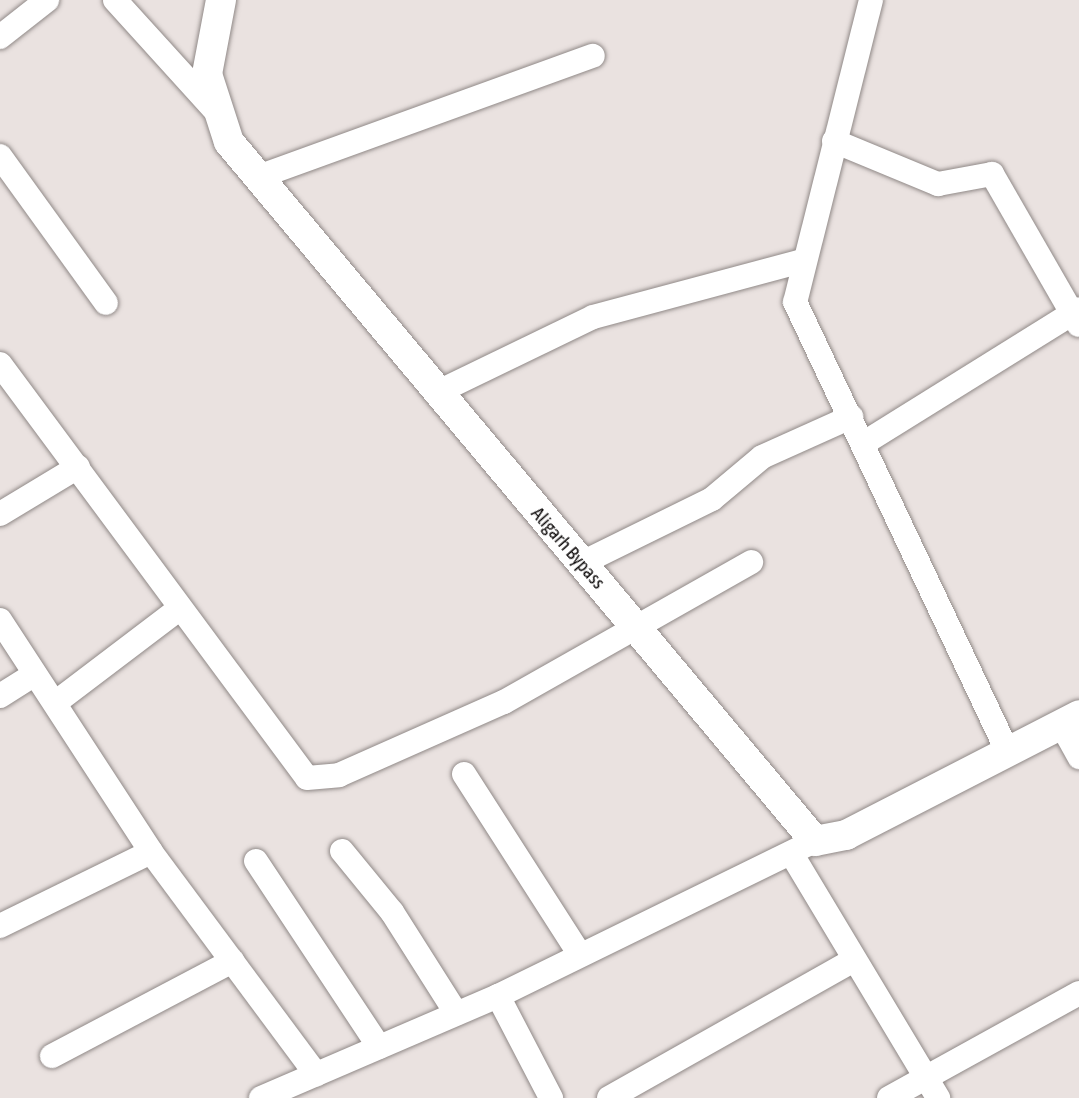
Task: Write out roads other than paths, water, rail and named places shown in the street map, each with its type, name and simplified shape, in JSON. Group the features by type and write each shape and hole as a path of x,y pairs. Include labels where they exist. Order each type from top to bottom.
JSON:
{"main road":[{"name":"Aligarh Bypass","path":"221,0 207,74 214,108 229,142 436,393 639,627 803,847"},
{"path":"803,847 846,835 1006,749 1070,719"}],"street":[{"path":"0,37 47,0"},
{"path":"115,0 214,108"},
{"path":"871,0 802,261 799,314 864,443 1006,749"},
{"path":"258,177 593,56"},
{"path":"834,141 939,184 992,174 1077,316 864,443"},
{"path":"0,156 106,303"},
{"path":"436,393 605,313 802,261"},
{"path":"0,364 78,467 298,772 316,780 504,702 751,562"},
{"path":"582,563 712,499 762,457 850,417"},
{"path":"0,514 78,467"},
{"path":"55,703 178,608"},
{"path":"0,620 151,852 316,1074"},
{"path":"0,696 35,674"},
{"path":"1070,719 1079,757"},
{"path":"464,774 580,955"},
{"path":"274,1095 379,1046 498,996 803,847 854,961 932,1088"},
{"path":"342,851 392,912 456,1013"},
{"path":"0,926 151,852"},
{"path":"256,861 379,1046"},
{"path":"52,1056 232,961"},
{"path":"609,1098 854,961"},
{"path":"889,1098 932,1088 1079,993"},
{"path":"498,996 551,1098"}]}
